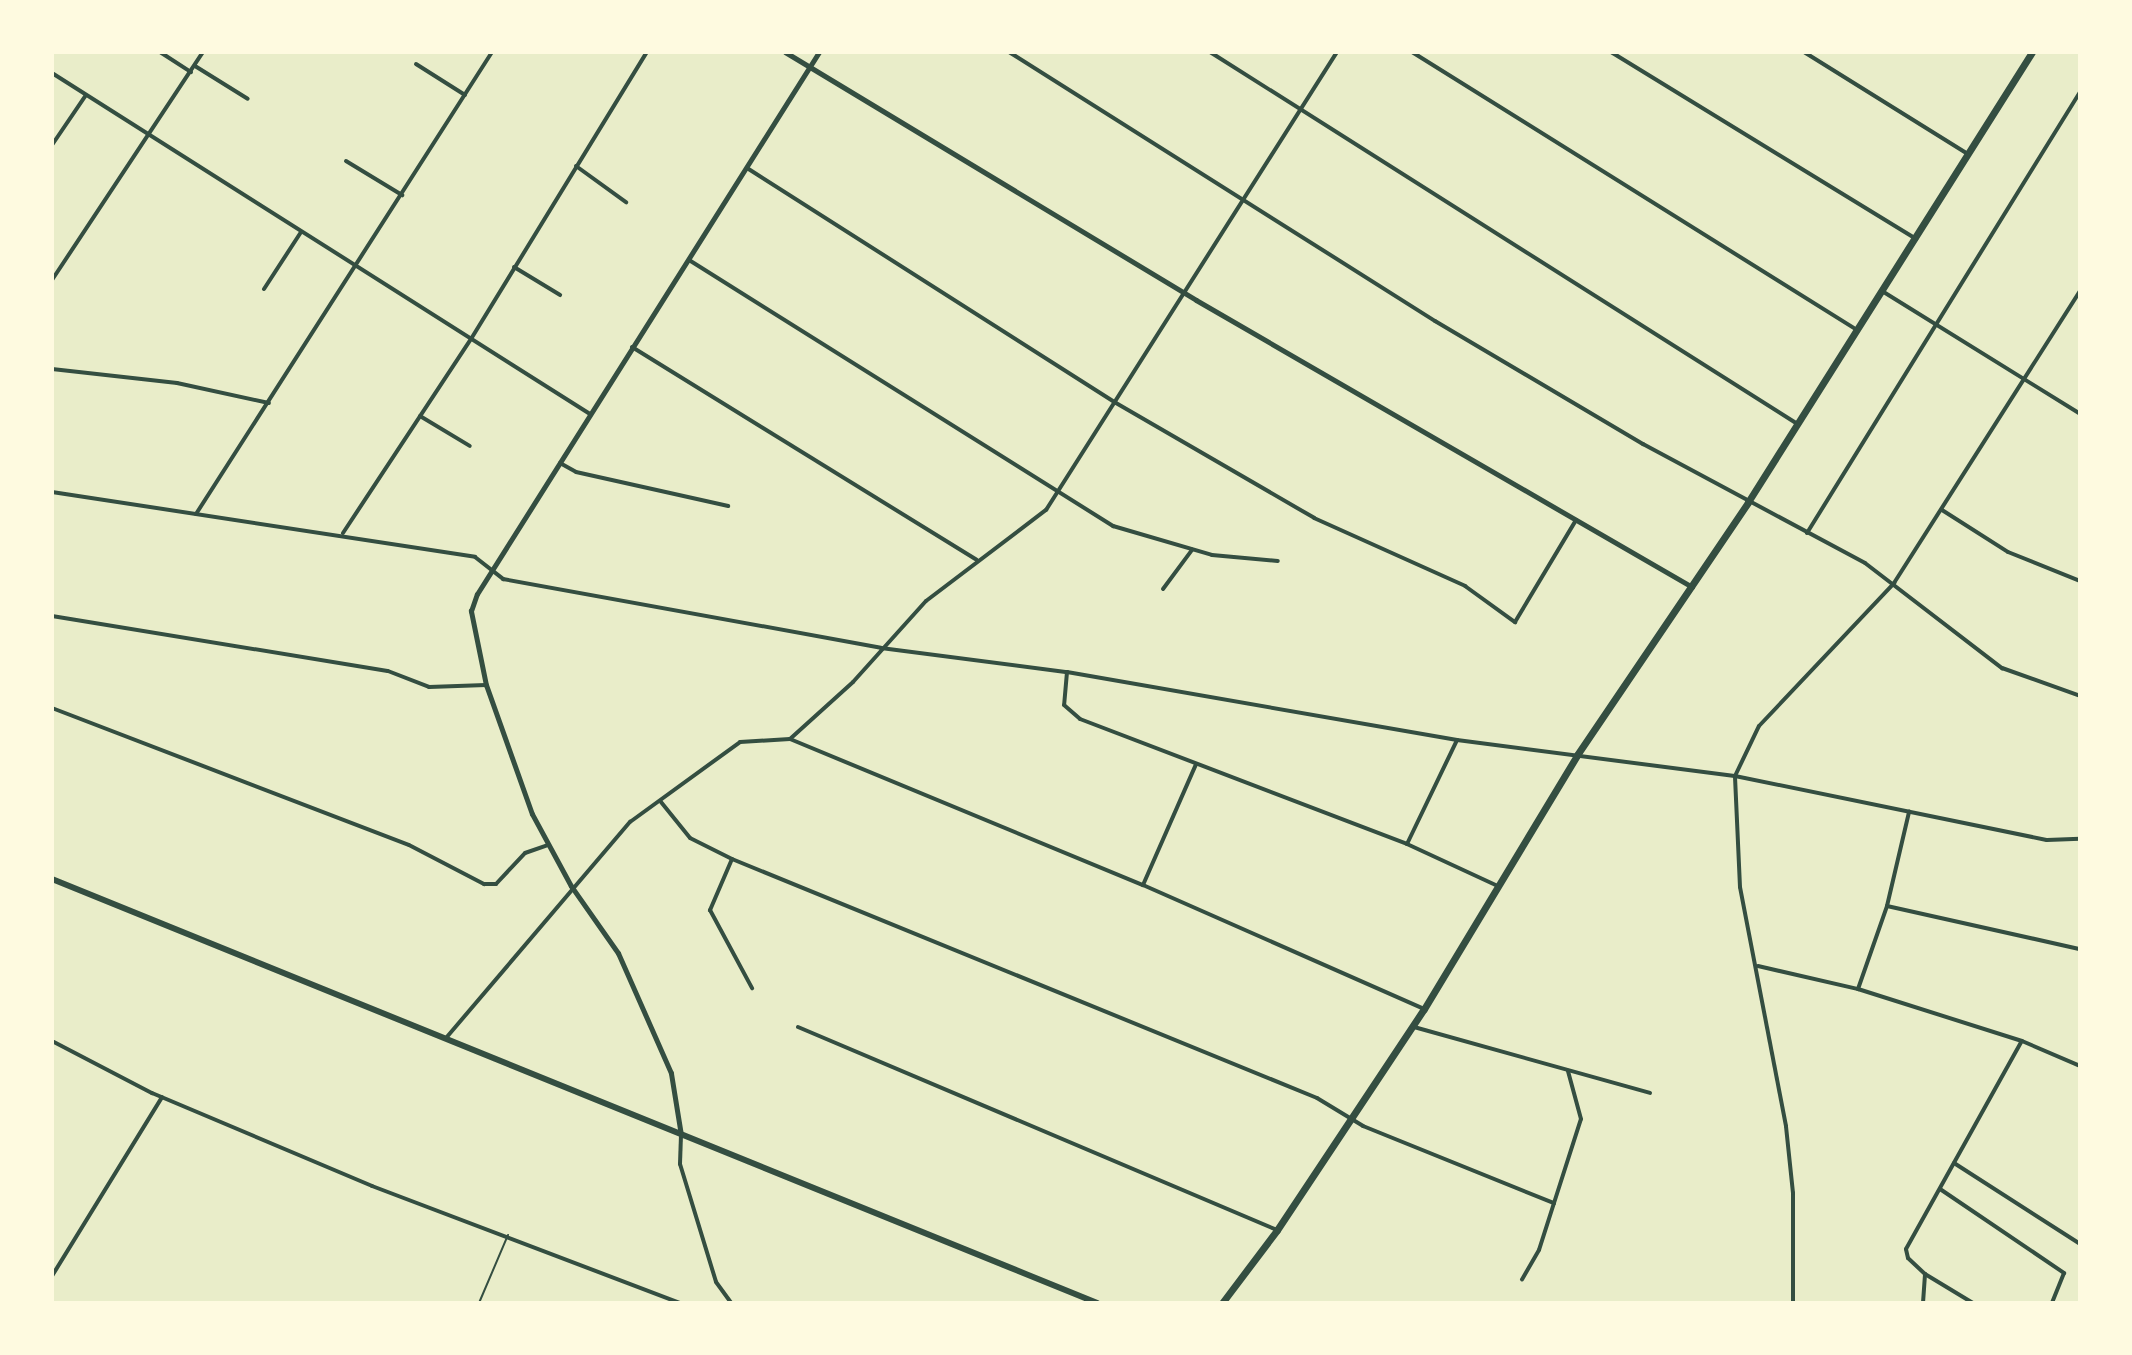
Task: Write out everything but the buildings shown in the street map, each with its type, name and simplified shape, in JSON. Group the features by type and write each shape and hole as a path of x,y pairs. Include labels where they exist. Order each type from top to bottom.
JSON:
{"main road":[{"path":"1222,1303 1277,1230 1424,1009 1577,755 1748,502 2031,55"},
{"path":"52,879 1097,1303"}],"street":[{"path":"160,52 191,72"},
{"path":"52,280 203,52"},
{"path":"196,514 492,52"},
{"path":"342,534 471,339 647,52"},
{"path":"785,52 1186,294 1692,587"},
{"path":"731,1303 716,1282 680,1164 681,1135 671,1073 618,953 571,886 548,845 486,685 471,611 492,571 819,52"},
{"path":"1009,52 1242,201 1748,502 1894,583 2002,668 2080,696"},
{"path":"1210,52 1798,424"},
{"path":"790,739 853,682 926,601 1022,531 1061,489 1337,52"},
{"path":"1412,52 1857,330"},
{"path":"1611,52 1916,239"},
{"path":"1804,52 1969,155"},
{"path":"2020,52 2031,55"},
{"path":"416,64 465,95"},
{"path":"195,66 248,99"},
{"path":"52,73 590,414"},
{"path":"1807,533 2080,92"},
{"path":"52,145 86,95"},
{"path":"346,161 402,195"},
{"path":"576,166 626,202"},
{"path":"747,168 1116,403 1314,518 1465,586 1515,622 1576,520"},
{"path":"264,289 301,232"},
{"path":"689,260 1061,489 1113,526 1192,550 1278,561"},
{"path":"514,267 560,295"},
{"path":"1882,291 2080,414"},
{"path":"1793,1303 1793,1193 1758,966 1740,887 1735,776 1759,726 1894,583 2080,291"},
{"path":"632,347 979,561"},
{"path":"52,369 177,383 269,403"},
{"path":"420,416 470,446"},
{"path":"560,463 576,472 728,506"},
{"path":"52,492 342,534 475,557 503,579 881,648 1067,672 1457,740 1735,776 2047,840 2080,839"},
{"path":"1942,510 2008,552 2080,581"},
{"path":"1163,589 1192,550"},
{"path":"52,616 388,671 429,687 486,685"},
{"path":"1067,672 1064,705 1080,719 1407,844 1498,886"},
{"path":"52,708 409,845 484,884 496,884 525,853 548,845"},
{"path":"446,1038 571,886 630,822 740,742 790,739 1143,885 1424,1009"},
{"path":"1407,844 1457,740"},
{"path":"1143,885 1196,764"},
{"path":"661,802 690,838 732,859 1317,1098 1351,1118 1554,1203"},
{"path":"1858,989 1887,906 1909,812"},
{"path":"732,859 710,910 752,988"},
{"path":"1887,906 2080,949"},
{"path":"1758,966 1858,989 2022,1041 2080,1066"},
{"path":"1412,1026 1650,1093"},
{"path":"798,1027 1277,1230"},
{"path":"52,1041 162,1097 372,1186 508,1235 680,1303"},
{"path":"1973,1303 1925,1274 1908,1258 1906,1249 2022,1041"},
{"path":"1522,1279 1539,1250 1581,1119 1568,1070"},
{"path":"52,1276 162,1097"},
{"path":"1954,1163 2080,1244"},
{"path":"1940,1189 2064,1273 2052,1303"},
{"path":"1923,1303 1925,1274"}],"lane":[{"path":"479,1303 508,1235"}]}
